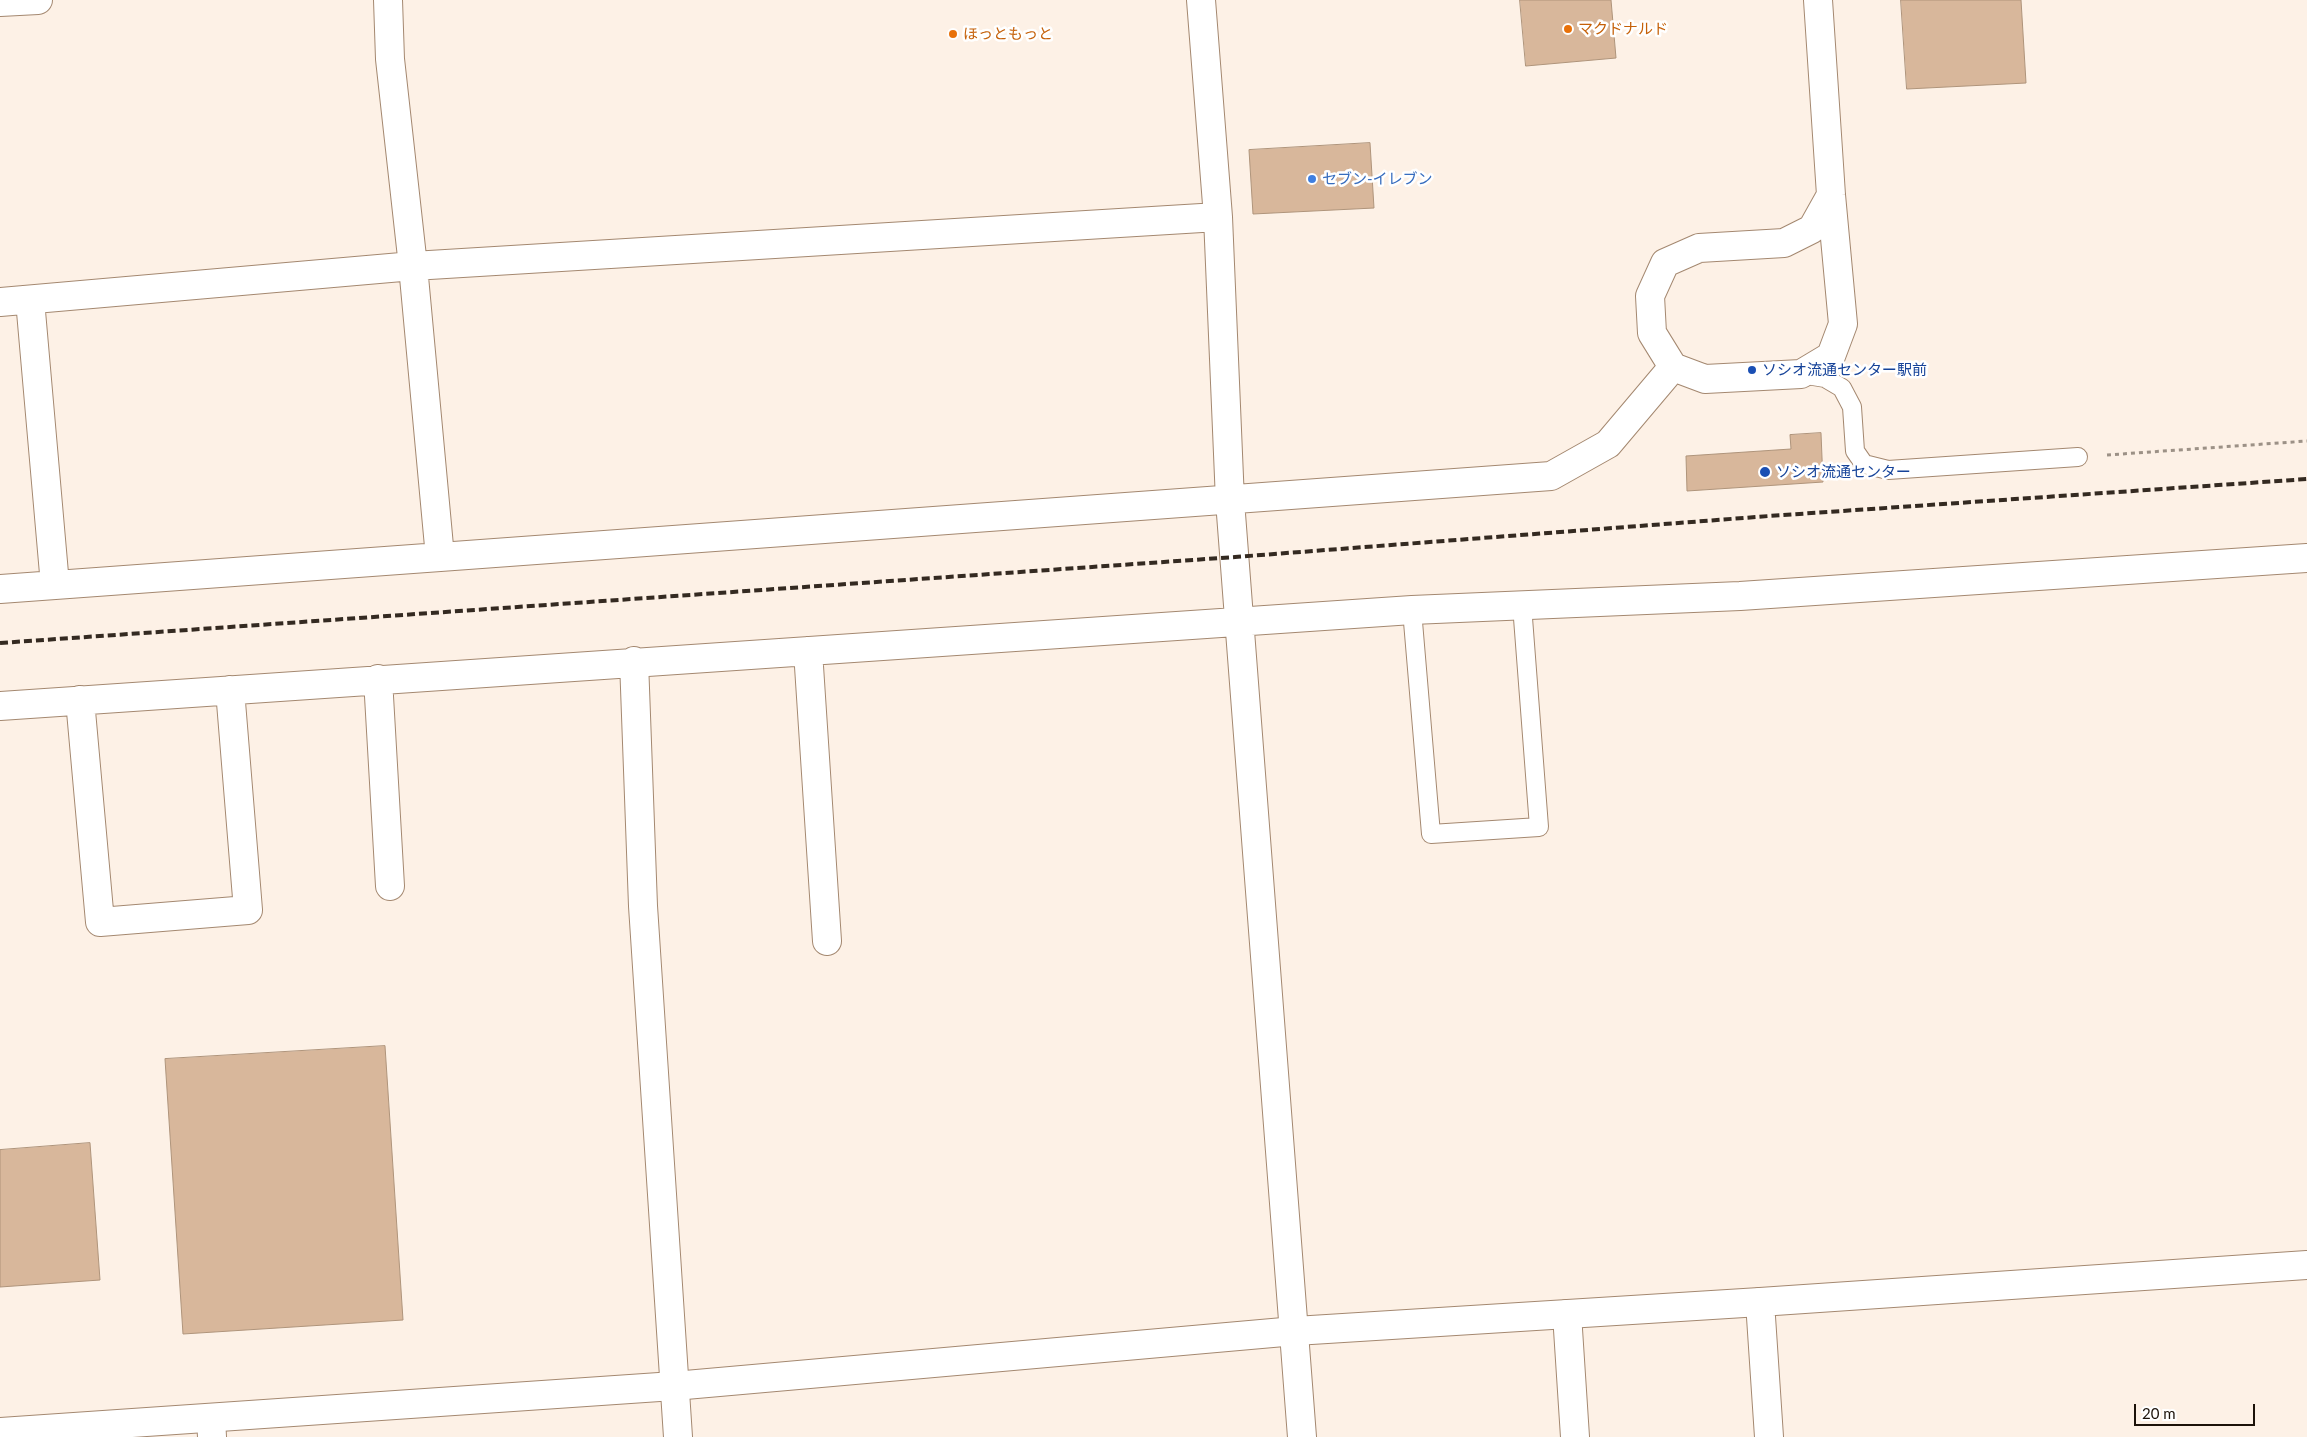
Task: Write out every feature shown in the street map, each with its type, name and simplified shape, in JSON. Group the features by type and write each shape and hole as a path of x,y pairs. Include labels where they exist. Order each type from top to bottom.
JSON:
{"street":[{"path":"0,2 38,0"},
{"path":"388,0 390,59 413,266 440,557"},
{"path":"1201,0 1218,217 1230,501 1302,1437"},
{"path":"1818,0 1831,195 1843,324 1831,356 1801,374 1705,379 1673,367 1652,333 1650,296 1665,263 1699,248 1784,243 1812,229 1831,195"},
{"path":"0,302 413,266 1218,217"},
{"path":"30,300 55,586"},
{"path":"0,589 1230,501 1551,476 1608,444 1673,367"},
{"path":"0,706 634,661 808,652 1412,610 1740,596 2307,558"},
{"path":"808,652 827,941"},
{"path":"634,661 643,906 678,1437"},
{"path":"378,679 390,886"},
{"path":"80,700 100,922 248,910 230,690"},
{"path":"14,1433 212,1427 1295,1331 2307,1265"},
{"path":"1760,1302 1769,1437"},
{"path":"1566,1314 1575,1437"}],"lane":[{"path":"1801,374 1825,378 1842,388 1852,407 1855,452 1864,464 1888,470 2078,457"},
{"path":"1412,610 1431,834 1539,827 1522,605"}],"path":[{"path":"2078,457 2307,441"}],"building":[{"name":"マクドナルド","path":"1520,0 1611,0 1616,58 1526,66"},
{"path":"1901,0 2021,0 2026,83 1907,89"},
{"name":"セブン-イレブン","path":"1370,143 1374,208 1253,214 1249,150"},
{"path":"1821,433 1823,482 1687,491 1686,456 1791,449 1790,435"},
{"path":"385,1046 403,1320 183,1334 165,1059"},
{"path":"90,1143 100,1280 0,1287 0,1150"}],"railway":[{"path":"0,643 1235,557 1769,516 2307,479"}],"place":[{"name":"マクドナルド","path":"1568,29"},
{"name":"ほっともっと","path":"953,34"},
{"name":"セブン-イレブン","path":"1312,179"},
{"name":"ソシオ流通センター駅前","path":"1752,370"},
{"name":"ソシオ流通センター","path":"1765,472"}]}
